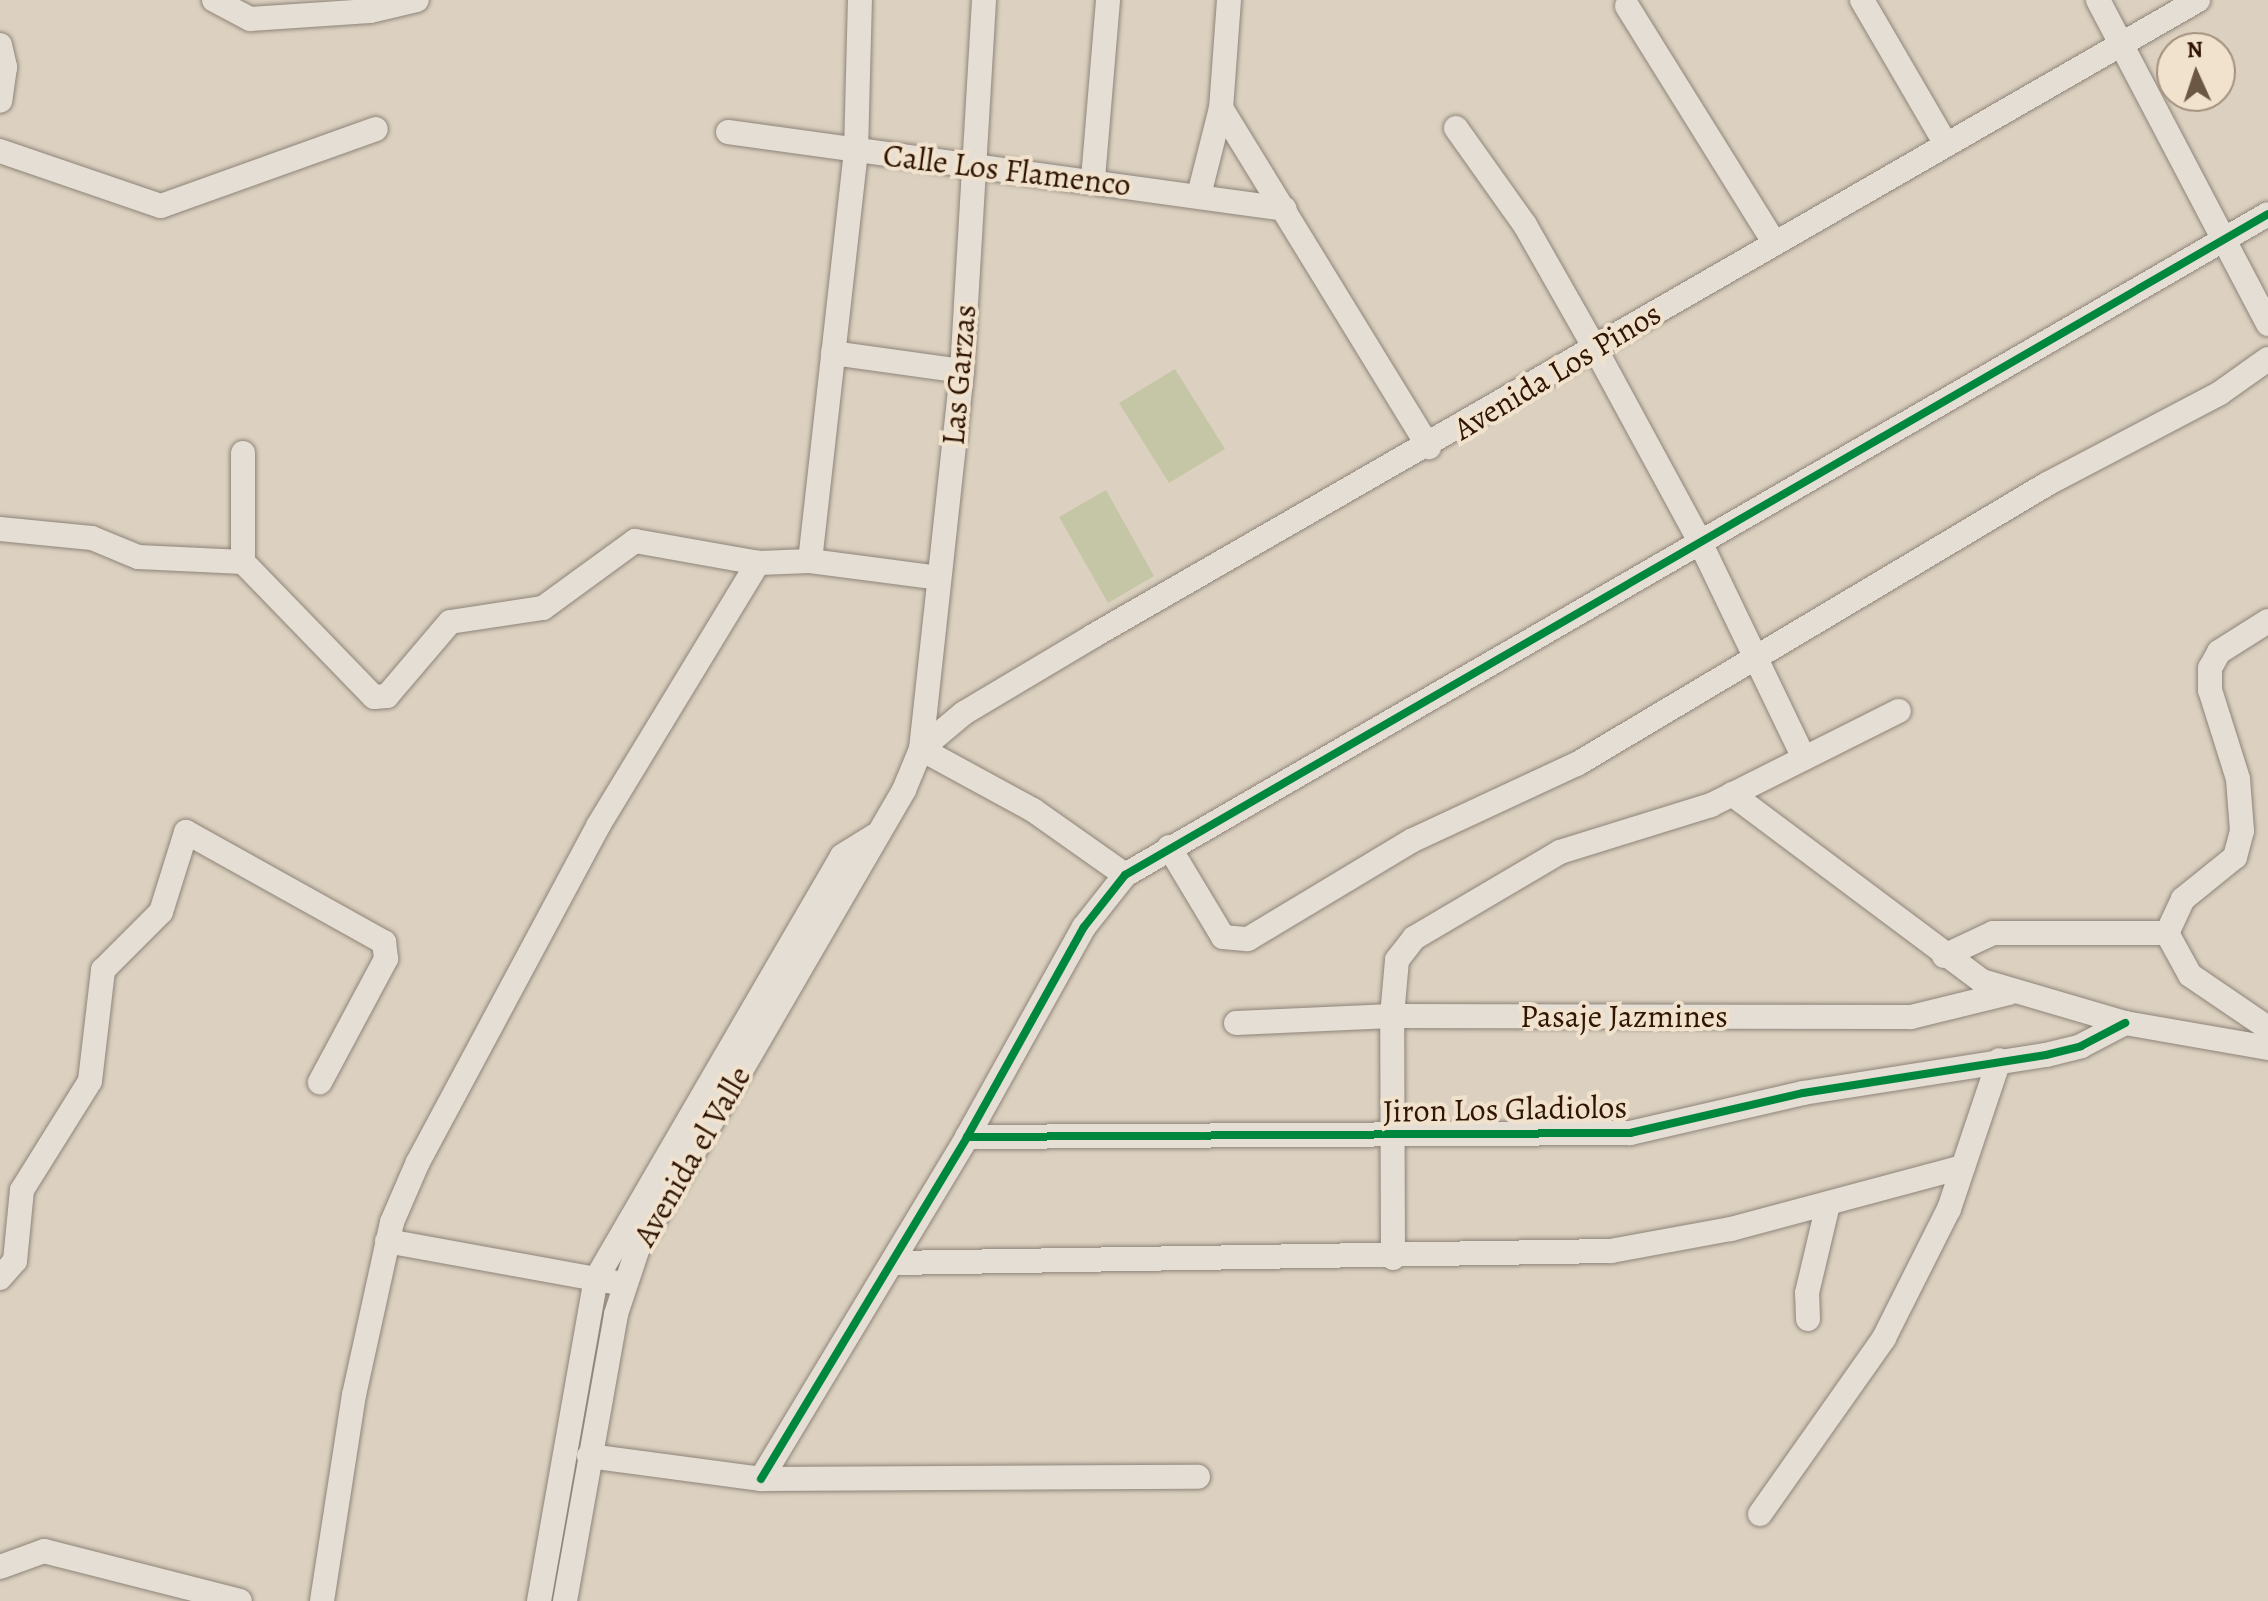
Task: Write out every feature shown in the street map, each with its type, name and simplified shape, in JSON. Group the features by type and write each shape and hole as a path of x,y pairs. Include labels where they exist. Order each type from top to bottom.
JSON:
{"street":[{"path":"214,0 238,16 262,19 370,11 417,0"},
{"path":"810,561 856,151 860,0"},
{"name":"Las Garzas","path":"921,749 962,371 984,0"},
{"path":"1093,179 1108,0"},
{"path":"1199,195 1221,108 1229,0"},
{"path":"1862,0 1944,141"},
{"path":"2098,0 2268,324"},
{"name":"Avenida Los Pinos","path":"921,749 964,713 1080,644 1596,350 1944,141 2198,0"},
{"path":"1627,6 1773,241"},
{"path":"0,45 5,67 0,101"},
{"path":"1221,108 1429,447"},
{"path":"1456,128 1525,225 1596,350 1699,540 1751,658 1804,758"},
{"path":"0,151 161,206 376,129"},
{"name":"Calle Los Flamenco","path":"728,132 856,151 1093,179 1285,209"},
{"path":"761,1479 967,1137 1084,927 1125,875 1699,540 2268,214"},
{"path":"833,353 962,371"},
{"path":"1169,847 1223,937 1248,939 1413,840 1577,764 2047,484 2220,393 2268,359"},
{"path":"243,453 243,562"},
{"path":"0,529 92,538 138,557 243,562 374,697 387,696 450,622 543,608 635,541 758,563 810,561 939,578"},
{"path":"322,1601 387,1241 418,1162 598,826 758,563"},
{"path":"2167,933 2183,899 2235,857 2242,831 2238,779 2210,690 2210,668 2219,652 2268,621"},
{"path":"1393,1258 1389,1135 1392,1016 1397,960 1414,938 1560,852 1732,794 1899,711"},
{"path":"921,749 1033,810 1125,875"},
{"name":"Avenida el Valle","path":"565,1601 589,1456 625,1284 638,1248 879,833 921,749"},
{"path":"1732,794 1944,956 2009,993 2125,1023 2268,1048"},
{"path":"0,1278 15,1261 22,1190 90,1081 103,970 161,912 186,832 384,942 386,959 320,1082"},
{"path":"539,1601 596,1279 842,856 879,833"},
{"path":"1944,956 1993,933 2167,933"},
{"path":"2167,933 2190,975 2268,1028"},
{"name":"Pasaje Jazmines","path":"1236,1023 1392,1016 1911,1017 2009,993"},
{"name":"Jiron Los Gladiolos","path":"967,1137 1630,1133 1803,1093 2081,1046 2125,1023"},
{"path":"1760,1514 1884,1338 1963,1167 1999,1060"},
{"path":"893,1263 1393,1258 1611,1251 1828,1204 1963,1167"},
{"path":"1808,1319 1807,1293 1828,1204"},
{"path":"387,1241 625,1284"},
{"path":"589,1456 761,1479 1198,1477"},
{"path":"0,1567 15,1556 44,1551 201,1597 240,1601"}],"green space":[{"path":"1175,369 1225,449 1169,483 1119,403"},
{"path":"1106,490 1154,576 1108,603 1059,517"}],"cycle path":[{"path":"761,1479 967,1137 1084,927 1125,875 2268,214"},
{"path":"967,1137 1630,1133 1803,1093 2046,1055 2081,1046 2125,1023"}]}
